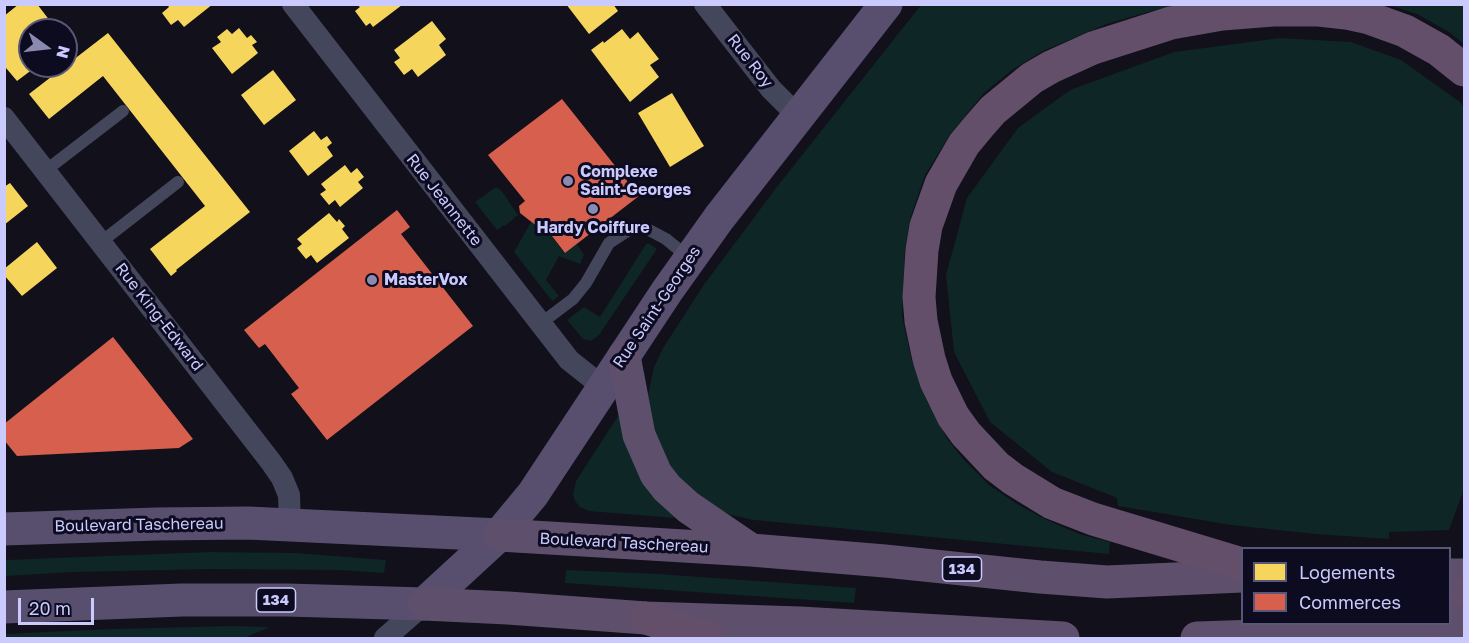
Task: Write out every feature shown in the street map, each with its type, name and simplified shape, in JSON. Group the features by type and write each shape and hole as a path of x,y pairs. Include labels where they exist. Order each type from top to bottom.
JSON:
{"highway":[{"path":"1241,564 1092,519 1052,503 996,466 966,434 953,416 936,381 921,321 919,297 922,250 926,226 940,184 964,144 979,126 993,110 1032,78 1093,48 1171,22 1222,14 1273,10 1319,10 1346,13 1369,18 1405,31 1439,50 1464,70"},
{"path":"624,356 639,435 656,474 667,488 688,507 751,550"},
{"name":"Boulevard Taschereau","path":"499,535 751,550 885,561 1040,578 1107,582 1241,576"},
{"path":"1449,639 1464,596"},
{"name":"134","path":"424,604 646,618 800,623 1064,639"},
{"path":"646,618 709,639"},
{"path":"1197,639 1296,635 1428,625"}],"main road":[{"name":"Rue Saint-Georges","path":"424,604 499,535 533,494 690,258 886,4"},
{"name":"Boulevard Taschereau","path":"4,529 177,523 290,525 499,535"},
{"name":"134","path":"4,608 182,600 424,604"}],"street":[{"name":"Rue Jeannette","path":"293,4 569,360 603,387"},
{"name":"Rue Roy","path":"705,4 771,89 798,116"},
{"name":"Rue King-Edward","path":"4,118 278,471 289,495 290,525"},
{"path":"386,639 424,604"}],"lane":[{"path":"45,171 123,111"},
{"path":"101,242 178,182"},
{"path":"540,324 573,299 586,283 609,243 632,228 642,227 649,230 666,239 690,258"}],"green space":[{"path":"921,5 1182,5 1107,24 1043,51 1012,70 984,93 951,133 925,175 911,216 905,248 902,316 912,362 927,401 946,437 964,460 989,485 1045,519 1079,534 1110,542 1109,554 754,520 731,515 711,506 675,480 653,440 648,395 654,367 663,348 703,286 776,188"},
{"path":"1389,5 1464,5 1464,44 1449,32 1417,14"},
{"path":"1280,38 1351,42 1401,60 1460,102 1464,108 1464,489 1449,530 1389,532 1389,539 1315,534 1231,525 1118,506 1117,498 1052,472 990,422 954,352 946,275 967,198 1018,128 1070,90 1174,52"},
{"path":"496,187 501,190 518,215 497,230 475,202"},
{"path":"531,222 538,227 542,223 564,253 577,244 584,255 580,264 559,256 546,280 559,296 552,301 514,252"},
{"path":"646,244 657,249 599,335 591,341 583,339 567,320 584,307 600,317"},
{"path":"620,413 677,511 674,518 589,511 580,507 575,501 573,494 576,481"},
{"path":"210,552 296,553 386,560 384,573 340,570 210,569 5,576 5,560"},
{"path":"566,570 856,588 854,603 565,583"},
{"path":"233,626 270,627 244,638 5,638 5,634"}],"building: Logements":[{"path":"19,4 37,4 48,18 18,18 18,78 21,78 17,81 6,68 4,70 4,16"},
{"path":"167,4 213,4 184,27 178,20 171,25 162,13 169,7"},
{"path":"566,4 613,4 618,11 589,34"},
{"path":"357,5 402,5 373,27 370,23 366,26 355,11 360,7"},
{"path":"432,21 446,39 439,45 446,55 418,77 412,69 404,75 394,62 400,58 394,50"},
{"path":"239,28 247,38 251,35 257,42 252,45 258,53 232,74 212,48 221,42 217,37 227,29 232,34"},
{"path":"622,29 630,39 638,32 659,59 650,65 659,77 630,102 591,50"},
{"path":"108,33 250,212 171,276 150,249 205,206 103,76 49,119 29,94 50,78 78,78 78,56"},
{"path":"273,70 296,100 264,125 241,95"},
{"path":"672,93 704,146 670,167 638,113"},
{"path":"314,131 321,140 327,136 332,143 327,147 333,156 308,176 289,151"},
{"path":"345,165 351,173 357,168 364,177 358,182 363,188 340,207 335,200 329,205 320,194 326,190 321,184"},
{"path":"10,183 28,206 4,225 4,187"},
{"path":"329,213 337,222 339,219 345,226 342,229 349,238 317,263 311,255 306,259 297,248 302,244 297,239"},
{"path":"37,242 57,268 22,296 4,275 4,269"}],"building: Commerces":[{"name":"Complexe Saint-Georges","path":"562,99 639,196 565,253 542,223 538,227 520,213 519,206 525,201 488,155"},
{"name":"MasterVox","path":"397,210 410,227 401,234 473,326 327,440 291,394 299,388 265,344 259,348 244,330"},
{"path":"113,337 193,439 179,448 17,456 4,440 4,424"}],"place":[{"name":"Complexe Saint-Georges","path":"568,181"},
{"name":"Hardy Coiffure","path":"593,209"},
{"name":"MasterVox","path":"372,280"}]}
